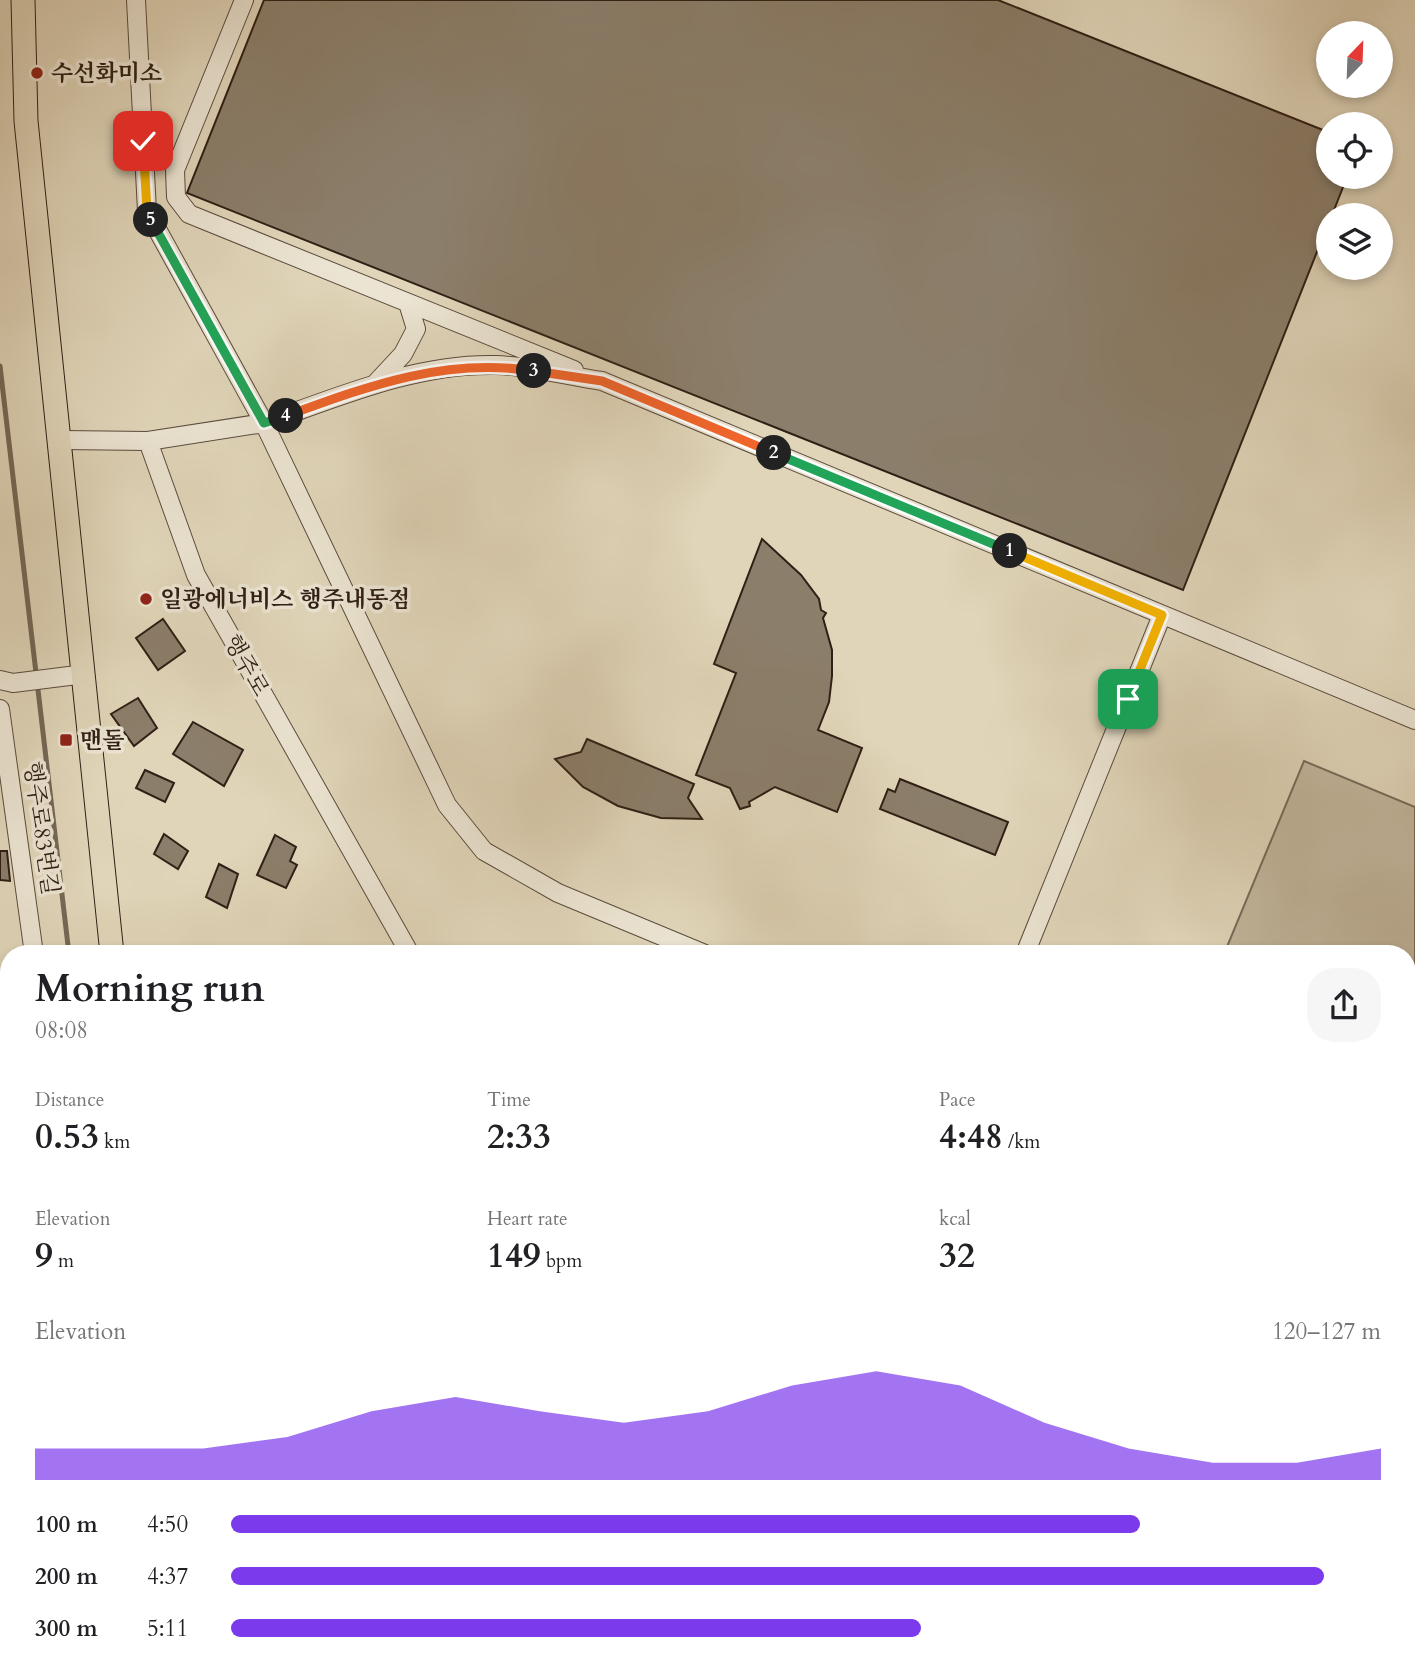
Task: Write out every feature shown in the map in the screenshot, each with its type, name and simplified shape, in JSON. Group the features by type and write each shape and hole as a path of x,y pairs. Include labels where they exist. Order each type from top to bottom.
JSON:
{"main road":[{"path":"23,0 26,121 61,440 74,676 112,945"}],"street":[{"path":"136,0 147,211 264,423 447,805 484,851 558,893 683,945"},
{"path":"244,0 175,170 176,197 189,214 602,381 1415,720"},
{"path":"376,383 403,354 416,329 408,303"},
{"path":"61,440 148,442 264,423 376,383 440,370 496,365 602,381"},
{"name":"행주로","path":"148,442 196,575 405,945"},
{"path":"1029,945 1162,615"},
{"path":"6,682 74,676"},
{"name":"행주로83번길","path":"0,709 33,945"}],"shaded area":[{"path":"1304,761 1415,807 1415,945 1228,945"}],"building":[{"path":"264,0 998,0 1316,127 1316,189 1342,189 1337,203 1316,203 1316,254 1183,590 187,193"},
{"path":"762,539 801,575 819,599 821,610 826,613 823,618 832,650 832,676 829,702 818,730 862,748 837,812 775,787 749,802 750,806 740,809 730,788 696,775 736,673 714,664"},
{"path":"163,619 185,651 158,670 136,638"},
{"path":"138,698 157,728 134,746 111,714"},
{"path":"193,722 243,750 224,786 173,754"},
{"path":"587,739 694,784 688,798 702,819 661,818 618,806 583,787 555,759 581,752"},
{"path":"145,770 174,783 165,802 136,788"},
{"path":"900,779 1008,822 995,855 880,809 888,789 895,792"},
{"path":"164,834 188,851 178,869 154,854"},
{"path":"275,835 296,847 290,861 297,865 286,888 257,875"},
{"path":"0,851 7,851 10,881 0,880"},
{"path":"219,864 238,874 227,908 206,897"}],"waterway":[{"path":"0,366 68,945"}],"place":[{"name":"수선화미소","path":"37,73"},
{"name":"일광에너비스 행주내동점","path":"146,599"},
{"name":"맨돌","path":"66,740"}],"route":[{"path":"143,141 147,211 264,423 376,383 440,370 496,365 602,381 1162,615 1128,699"}]}
